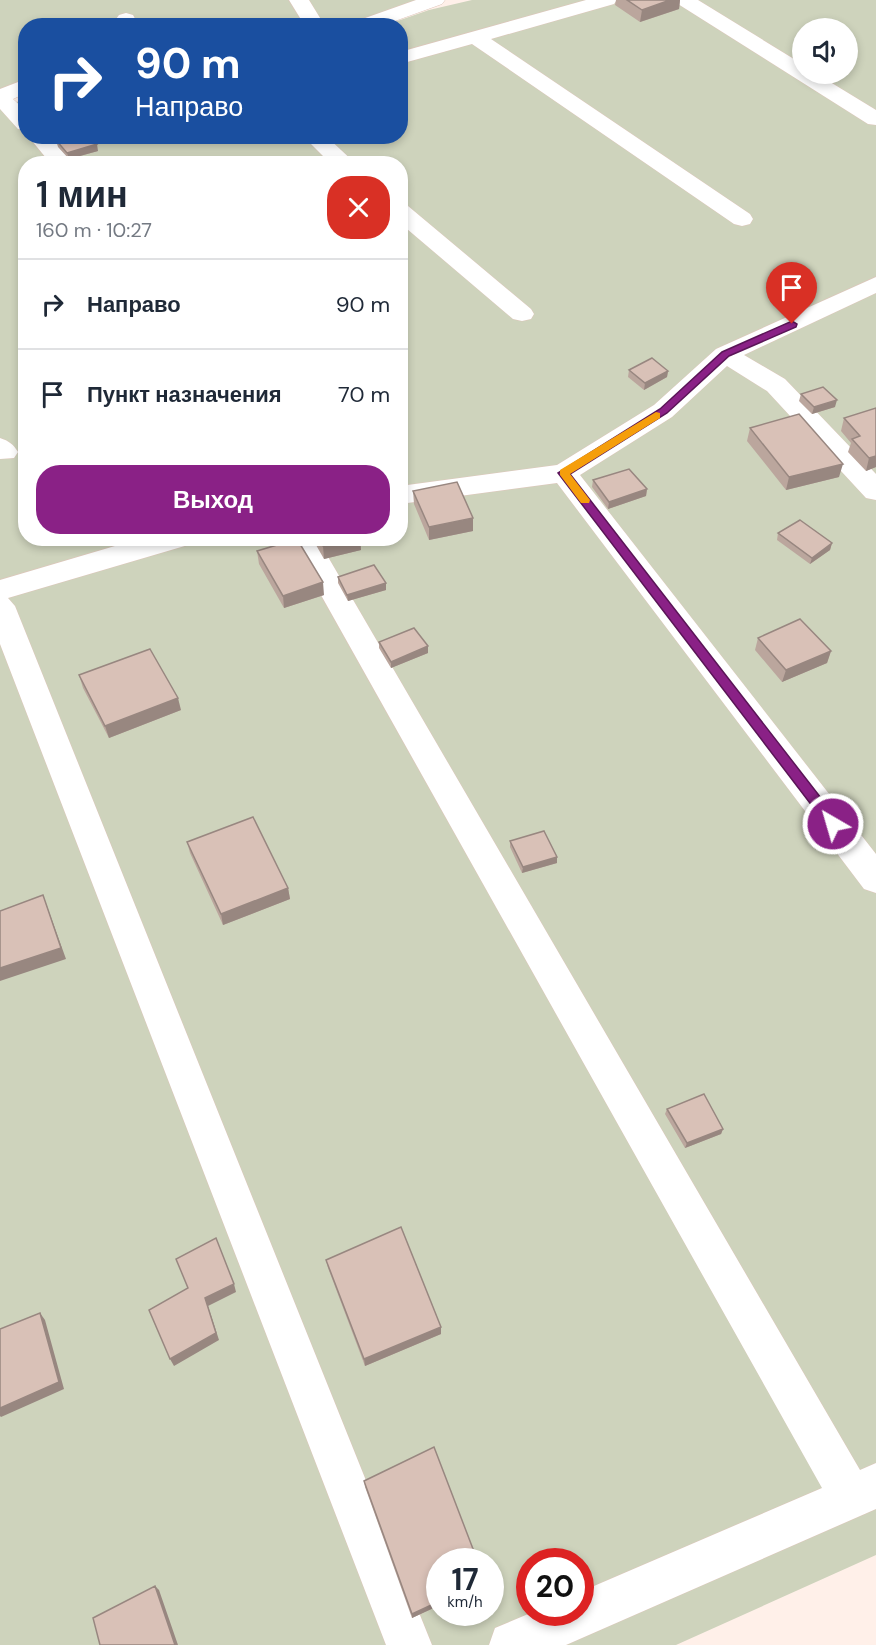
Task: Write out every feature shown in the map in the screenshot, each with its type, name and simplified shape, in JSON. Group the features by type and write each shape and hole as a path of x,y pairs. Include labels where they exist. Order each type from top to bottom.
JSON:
{"lane":[{"path":"299,0 310,18"},
{"path":"384,18 435,0"},
{"path":"408,56 607,0"},
{"path":"685,0 792,66"},
{"path":"475,37 742,219"},
{"path":"820,84 876,119"},
{"path":"0,97 18,89"},
{"path":"0,97 18,94"},
{"path":"0,97 18,116"},
{"path":"45,144 56,156"},
{"path":"322,144 336,156"},
{"path":"408,218 522,314"},
{"path":"408,494 564,473 663,411 725,354 876,284"},
{"path":"725,354 776,385 876,491"},
{"path":"564,473 876,879"},
{"path":"0,590 151,546"},
{"path":"308,546 864,1491 512,1645"},
{"path":"0,606 409,1645"}],"green space":[{"path":"0,0 426,0 373,18 18,18 18,90 0,93"},
{"path":"472,0 876,0 876,1555 676,1645 0,1645 0,108 18,102 18,144 408,144 408,18 406,18 429,10"}],"building":[{"path":"627,0 670,0 642,10"},
{"path":"59,144 97,144 67,153"},
{"path":"652,358 668,371 645,383 629,370"},
{"path":"823,387 837,400 814,407 801,394"},
{"path":"876,408 876,456 869,458 852,439 860,436 844,418"},
{"path":"799,414 843,464 789,477 750,428"},
{"path":"629,469 647,489 609,502 593,480"},
{"path":"457,482 473,518 429,527 413,491"},
{"path":"800,520 832,543 812,558 778,533"},
{"path":"274,546 301,546 323,582 283,596 257,551"},
{"path":"374,565 386,583 347,595 338,577"},
{"path":"800,619 831,651 786,670 758,638"},
{"path":"414,628 428,646 391,662 379,642"},
{"path":"150,649 178,698 105,726 79,675"},
{"path":"253,817 288,888 221,914 187,842"},
{"path":"544,831 557,857 523,867 510,841"},
{"path":"43,895 61,948 0,968 0,911"},
{"path":"704,1094 723,1129 687,1143 667,1109"},
{"path":"401,1227 441,1327 364,1359 326,1260"},
{"path":"216,1238 234,1284 205,1298 216,1333 170,1359 149,1310 188,1288 176,1259"},
{"path":"40,1313 59,1382 0,1408 0,1329"},
{"path":"434,1447 473,1548 426,1548 426,1608 412,1614 364,1481"},
{"path":"155,1586 175,1645 100,1645 93,1618"}],"slow traffic":[{"path":"585,500 564,473 656,415"}],"route":[{"path":"792,324 725,354 663,411 564,473 833,824"}]}
